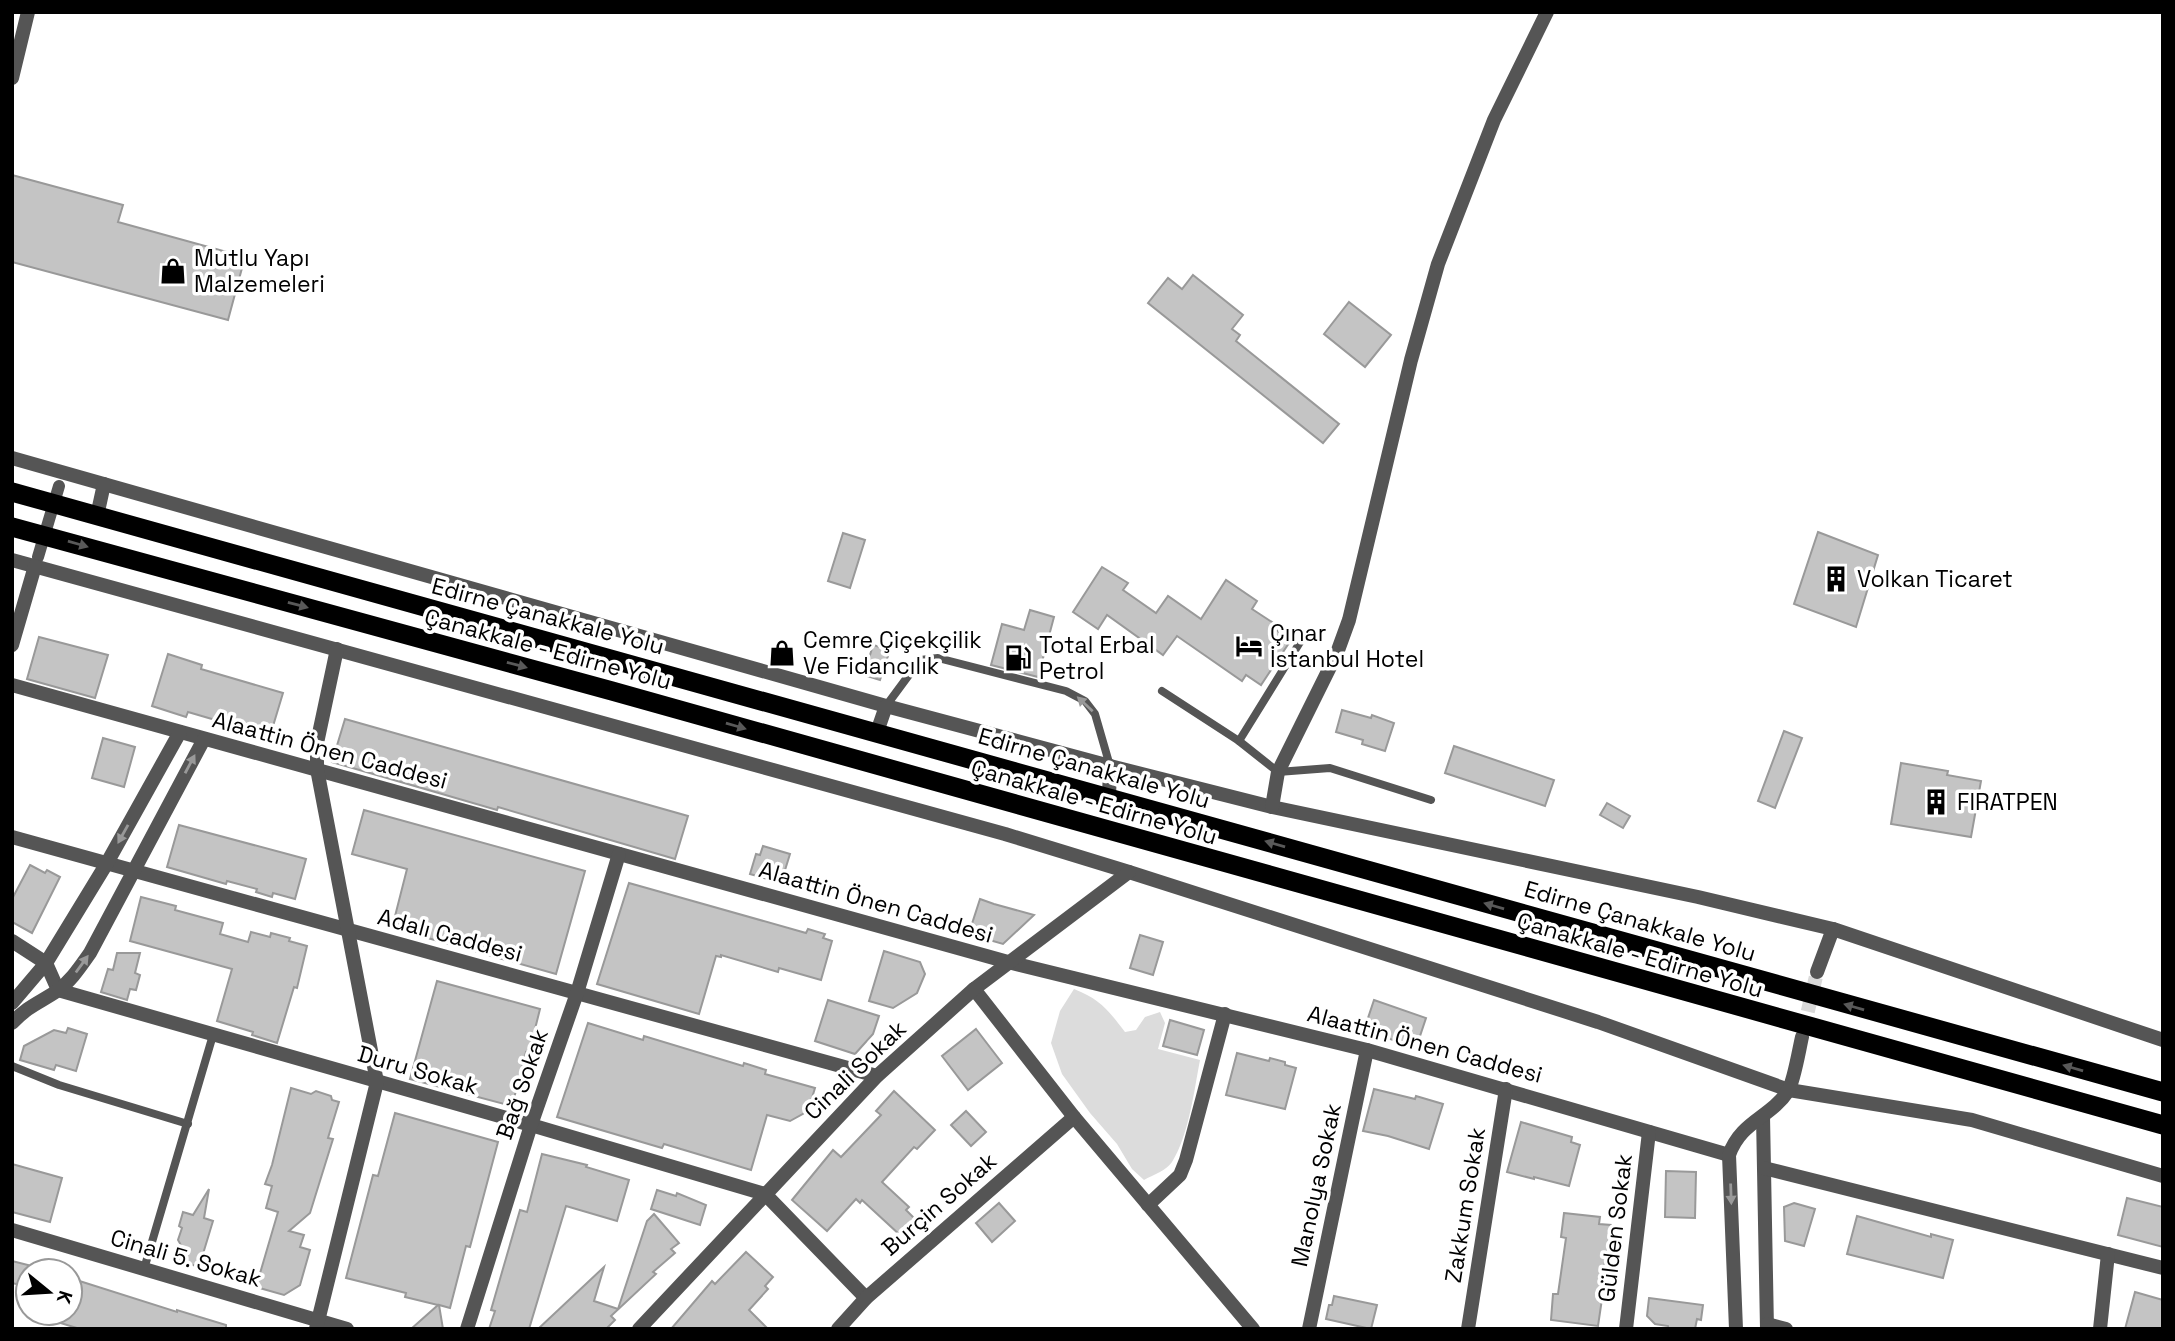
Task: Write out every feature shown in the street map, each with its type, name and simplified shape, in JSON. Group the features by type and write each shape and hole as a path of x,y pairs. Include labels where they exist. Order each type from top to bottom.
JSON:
{"highway":[{"name":"Edirne Çanakkale Yolu","path":"12,492 2110,1078 2163,1090"},
{"name":"Çanakkale - Edirne Yolu","path":"12,527 612,691 2163,1125"},
{"path":"2105,1110 2163,1136"}],"street":[{"path":"12,78 16,48 28,12"},
{"path":"1272,807 1278,772 1343,639 1411,360 1438,264 1494,120 1547,12"},
{"path":"12,458 886,706 1111,766 1272,807 1698,897 1833,929 2163,1040"},
{"path":"97,516 104,484"},
{"path":"12,645 60,486"},
{"path":"12,560 36,562 337,649 1005,834 1598,1022 1789,1090 1972,1120 2163,1175"},
{"path":"317,1325 377,1082 317,769 317,743 337,649"},
{"name":"Alaattin Önen Caddesi","path":"12,685 1008,962 1367,1050 1729,1155"},
{"path":"877,732 886,706"},
{"path":"12,1003 46,963 107,863 180,732"},
{"path":"12,1023 26,1009 58,990 79,970 204,738"},
{"path":"1109,798 1111,766"},
{"name":"Adalı Caddesi","path":"12,837 877,1076"},
{"name":"Bağ Sokak","path":"467,1329 531,1125 577,993 619,854"},
{"name":"Cinali Sokak","path":"639,1329 877,1076 974,989 1129,872"},
{"path":"1817,972 1833,929"},
{"path":"12,941 46,963 58,990"},
{"path":"974,989 1074,1118 1253,1329"},
{"name":"Duru Sokak","path":"58,990 765,1194"},
{"path":"1148,1205 1180,1175 1225,1014"},
{"path":"1736,1329 1729,1155 1741,1132 1763,1116 1789,1090 1802,1037"},
{"name":"Manolya Sokak","path":"1309,1329 1367,1050"},
{"name":"Zakkum Sokak","path":"1468,1329 1506,1089"},
{"path":"1763,1116 1767,1326 1786,1329"},
{"name":"Burçin Sokak","path":"838,1329 866,1298 1074,1118"},
{"name":"Gülden Sokak","path":"1626,1329 1649,1132"},
{"path":"1764,1168 2163,1268"},
{"path":"765,1194 866,1298"},
{"name":"Cinali 5. Sokak","path":"12,1230 317,1325 347,1329"},
{"path":"2100,1329 2108,1254"}],"lane":[{"path":"1239,741 1302,639"},
{"path":"886,706 920,660 939,658 1036,682 1077,696 1091,707 1111,766"},
{"path":"1162,691 1239,741 1278,772 1330,768 1431,800"},
{"path":"144,1269 213,1035"},
{"path":"12,1066 59,1085 188,1124"}],"shaded area":[{"path":"1074,989 1103,1006 1125,1032 1136,1030 1145,1017 1160,1012 1165,1023 1158,1049 1200,1060 1190,1112 1178,1151 1167,1167 1144,1180 1132,1169 1117,1144 1062,1074 1051,1043 1060,1011"}],"building":[{"path":"12,175 123,205 118,222 245,257 228,320 12,262"},
{"path":"1193,275 1243,315 1232,329 1240,335 1236,341 1339,424 1323,443 1148,303 1168,278 1182,289"},
{"path":"1349,302 1391,335 1365,367 1324,334"},
{"name":"Volkan Ticaret","path":"1818,532 1878,555 1856,627 1794,604"},
{"path":"843,533 865,540 850,588 828,581"},
{"path":"1102,567 1128,583 1123,590 1156,613 1168,596 1201,619 1226,580 1257,601 1252,609 1278,626 1276,630 1291,640 1261,685 1246,675 1242,681 1177,636 1163,655 1107,615 1098,629 1073,612"},
{"path":"1030,610 1054,617 1038,677 991,665 1002,624 1024,630"},
{"path":"39,637 108,655 95,698 27,679"},
{"path":"873,645 890,650 880,680 864,675"},
{"path":"168,654 202,665 201,669 283,693 270,736 188,712 186,717 152,706"},
{"path":"1342,710 1371,718 1372,715 1394,723 1385,751 1362,744 1363,740 1336,732"},
{"path":"345,719 688,816 675,859 332,762"},
{"path":"1784,731 1802,738 1775,808 1758,801"},
{"path":"103,738 135,747 124,787 92,778"},
{"path":"1454,746 1554,780 1545,806 1445,773"},
{"name":"FIRATPEN","path":"1901,763 1948,771 1947,775 1981,781 1971,837 1891,824"},
{"path":"1607,803 1630,816 1623,828 1600,815"},
{"path":"364,810 585,871 556,974 392,928 407,869 352,854"},
{"path":"179,825 306,859 295,899 273,893 272,897 256,892 257,889 227,881 226,884 167,867"},
{"path":"763,846 790,854 781,883 750,874 756,854 760,855"},
{"path":"30,865 60,877 32,933 12,922 12,899"},
{"path":"629,883 806,933 808,929 825,934 823,938 832,941 821,980 779,968 778,972 721,955 716,956 699,1014 597,984"},
{"path":"141,897 176,906 175,910 223,923 220,934 248,942 251,932 270,937 271,933 307,946 297,988 294,987 277,1043 217,1021 232,969 130,941"},
{"path":"980,899 1034,915 1003,944 986,939 969,933"},
{"path":"1140,935 1163,942 1153,975 1130,968"},
{"path":"884,951 920,962 925,974 917,993 893,1008 869,1001"},
{"path":"117,953 140,953 135,973 140,975 136,990 130,989 127,1000 101,992 108,969 113,970"},
{"path":"437,981 540,1009 512,1106 410,1079"},
{"path":"828,1000 879,1016 873,1034 855,1054 815,1041"},
{"path":"1374,1000 1426,1018 1416,1048 1364,1030"},
{"path":"1170,1020 1204,1030 1197,1055 1163,1046"},
{"path":"588,1023 643,1040 644,1036 743,1066 744,1063 766,1070 765,1074 815,1088 808,1111 790,1121 767,1115 751,1170 664,1144 662,1148 557,1117"},
{"path":"68,1028 87,1034 76,1071 56,1065 54,1070 20,1060 24,1046 54,1030 66,1033"},
{"path":"976,1029 1002,1063 968,1090 942,1056"},
{"path":"1237,1053 1269,1061 1270,1058 1296,1068 1285,1109 1226,1095"},
{"path":"291,1088 311,1094 316,1091 339,1102 328,1138 333,1139 310,1213 289,1231 304,1235 300,1247 310,1250 300,1285 284,1295 256,1287 278,1212 266,1208 272,1186 265,1184"},
{"path":"1374,1089 1443,1104 1429,1149 1363,1131"},
{"path":"894,1091 935,1130 917,1149 914,1147 882,1182 909,1207 906,1210 915,1219 900,1235 862,1200 860,1203 856,1199 827,1231 792,1200 833,1150 841,1157 881,1115 876,1111"},
{"path":"966,1111 986,1132 971,1146 951,1125"},
{"path":"395,1113 498,1142 470,1247 466,1246 450,1308 439,1305 443,1329 411,1329 438,1305 405,1297 406,1293 346,1278 373,1175 378,1176"},
{"path":"1521,1122 1572,1137 1571,1142 1580,1145 1569,1186 1507,1172"},
{"path":"542,1154 587,1165 586,1167 629,1180 617,1221 566,1206 529,1329 489,1329 495,1311 491,1310 520,1210 527,1212"},
{"path":"12,1164 62,1178 50,1222 12,1212"},
{"path":"1666,1171 1696,1172 1695,1218 1665,1217"},
{"path":"209,1189 204,1218 213,1221 199,1267 178,1260 182,1247 178,1240 182,1228 179,1226 183,1212 193,1215"},
{"path":"657,1190 676,1196 677,1193 706,1205 700,1225 651,1209"},
{"path":"2127,1198 2163,1207 2163,1247 2118,1235"},
{"path":"999,1203 1015,1221 992,1242 976,1223"},
{"path":"1794,1203 1815,1209 1804,1246 1785,1241 1784,1207"},
{"path":"1564,1213 1600,1217 1599,1224 1611,1225 1599,1299 1602,1299 1598,1326 1551,1320 1553,1294 1558,1294 1566,1238 1561,1237"},
{"path":"654,1214 679,1243 671,1249 675,1253 611,1316 615,1320 606,1329 538,1329 604,1267 594,1301 618,1309 647,1221"},
{"path":"1857,1216 1931,1237 1931,1234 1953,1240 1943,1278 1847,1254"},
{"path":"746,1252 773,1277 765,1286 768,1289 749,1310 768,1329 671,1329 712,1281 715,1284"},
{"path":"12,1261 14,1284 12,1283"},
{"path":"84,1282 226,1325 226,1329 74,1327 84,1327"},
{"path":"2135,1292 2163,1300 2163,1329 2125,1329"},
{"path":"1334,1296 1377,1305 1371,1329 1326,1319"},
{"path":"1649,1298 1703,1305 1701,1320 1697,1319 1695,1329 1668,1329 1668,1326 1655,1324 1647,1316"}],"tunnel":[{"path":"1803,1032 1817,972"}],"place":[{"name":"Mutlu Yapı Malzemeleri","path":"173,271"},
{"name":"Volkan Ticaret","path":"1836,579"},
{"name":"Çınar İstanbul Hotel","path":"1249,646"},
{"name":"Cemre Çiçekçilik Ve Fidancılık","path":"782,653"},
{"name":"Total Erbal Petrol","path":"1018,658"},
{"name":"FIRATPEN","path":"1936,802"}]}
